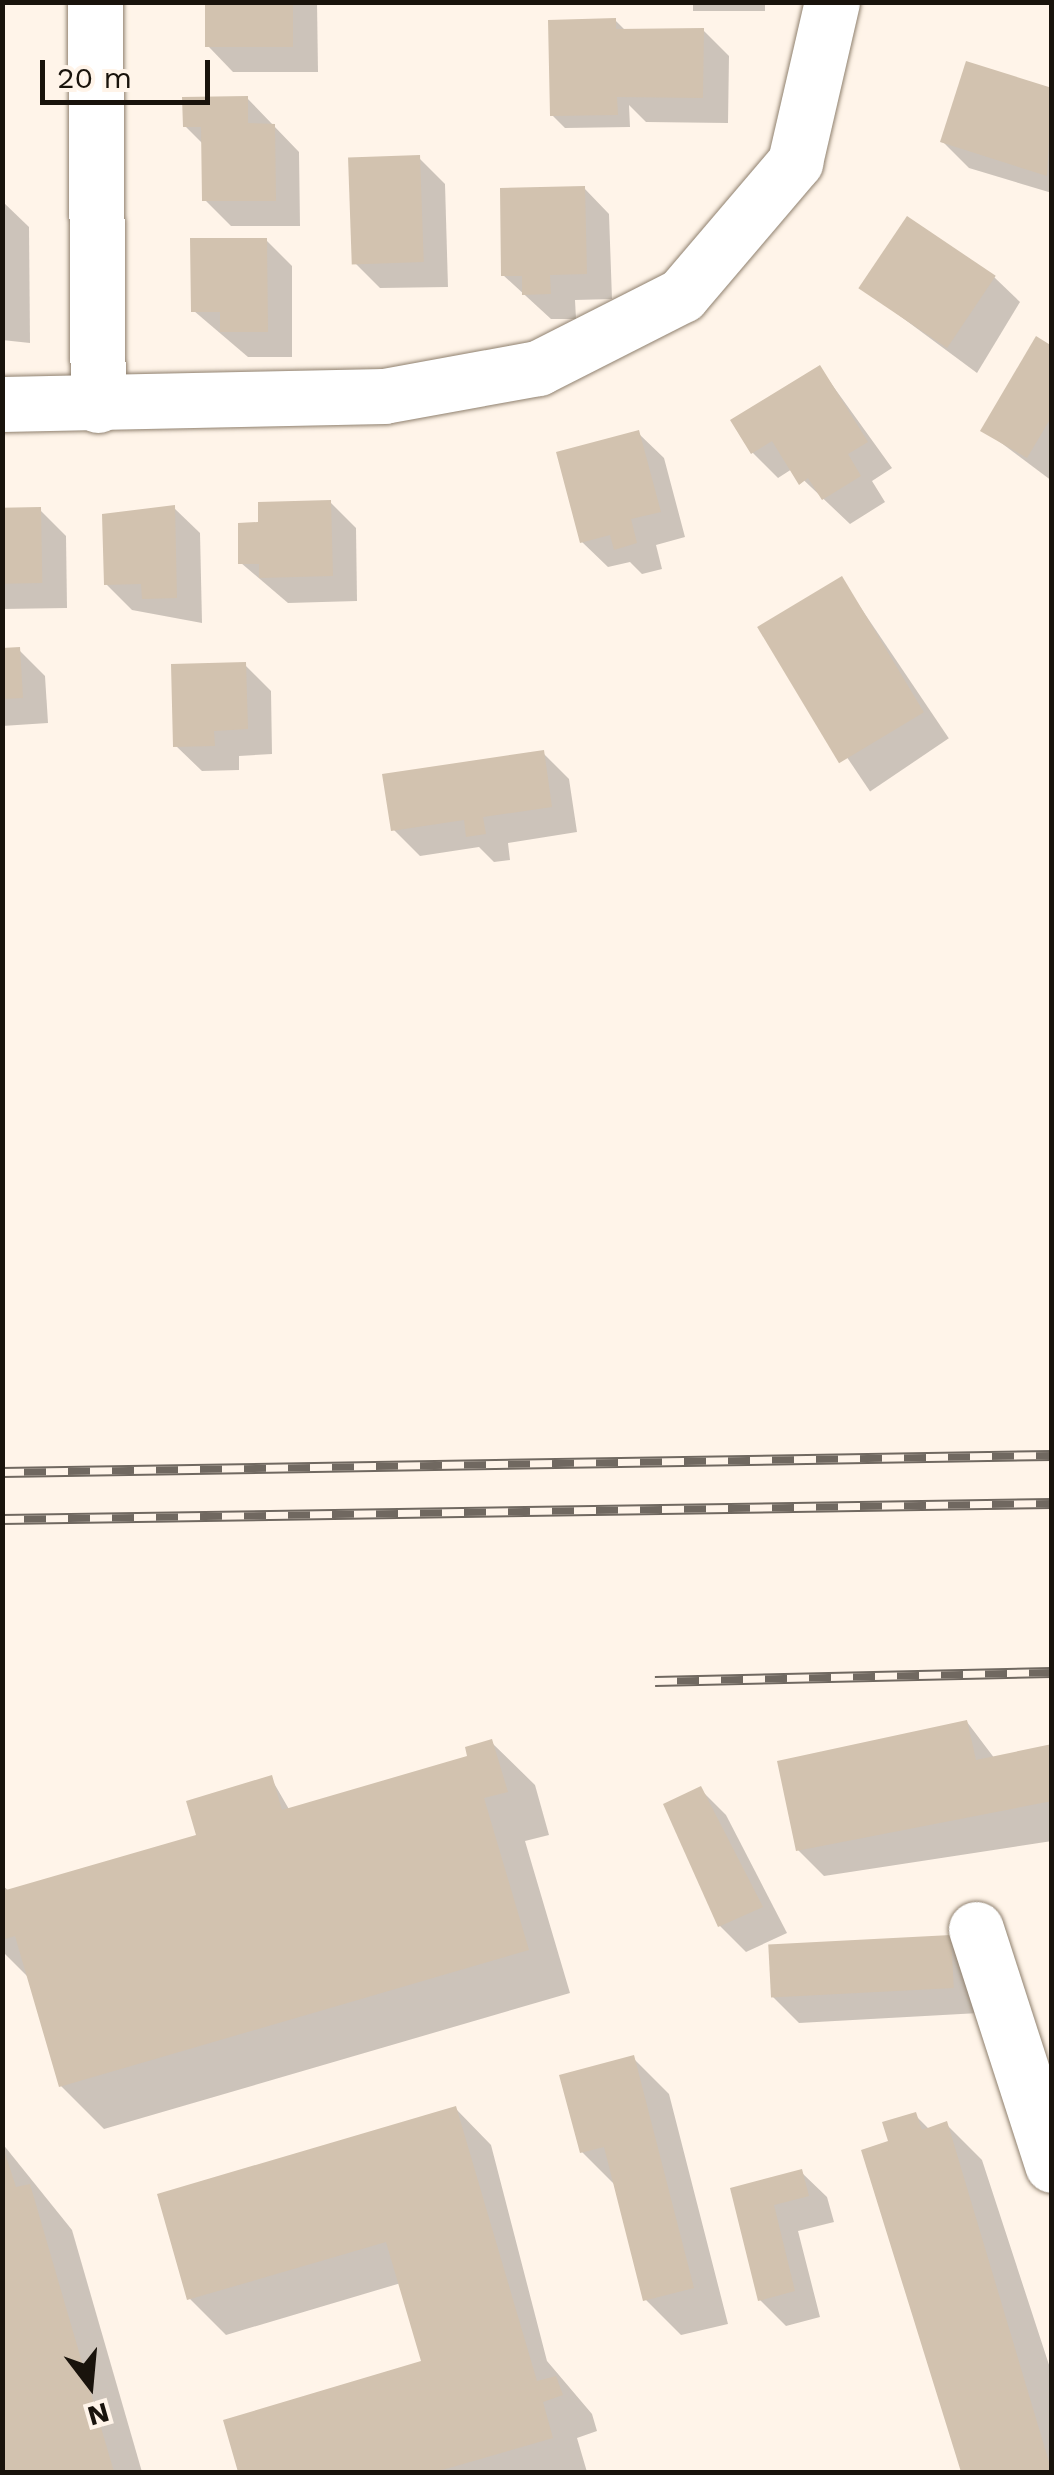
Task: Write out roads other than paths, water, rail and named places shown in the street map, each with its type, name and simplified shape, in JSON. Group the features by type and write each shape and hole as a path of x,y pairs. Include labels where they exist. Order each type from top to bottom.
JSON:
{"street":[{"path":"95,2 98,404"},
{"path":"2,404 384,396 538,368 682,295 795,162 832,2"},
{"path":"976,1929 1052,2165"}],"railway":[{"path":"2,1472 1052,1455"},
{"path":"2,1519 1052,1503"},
{"path":"655,1681 1052,1672"}]}
